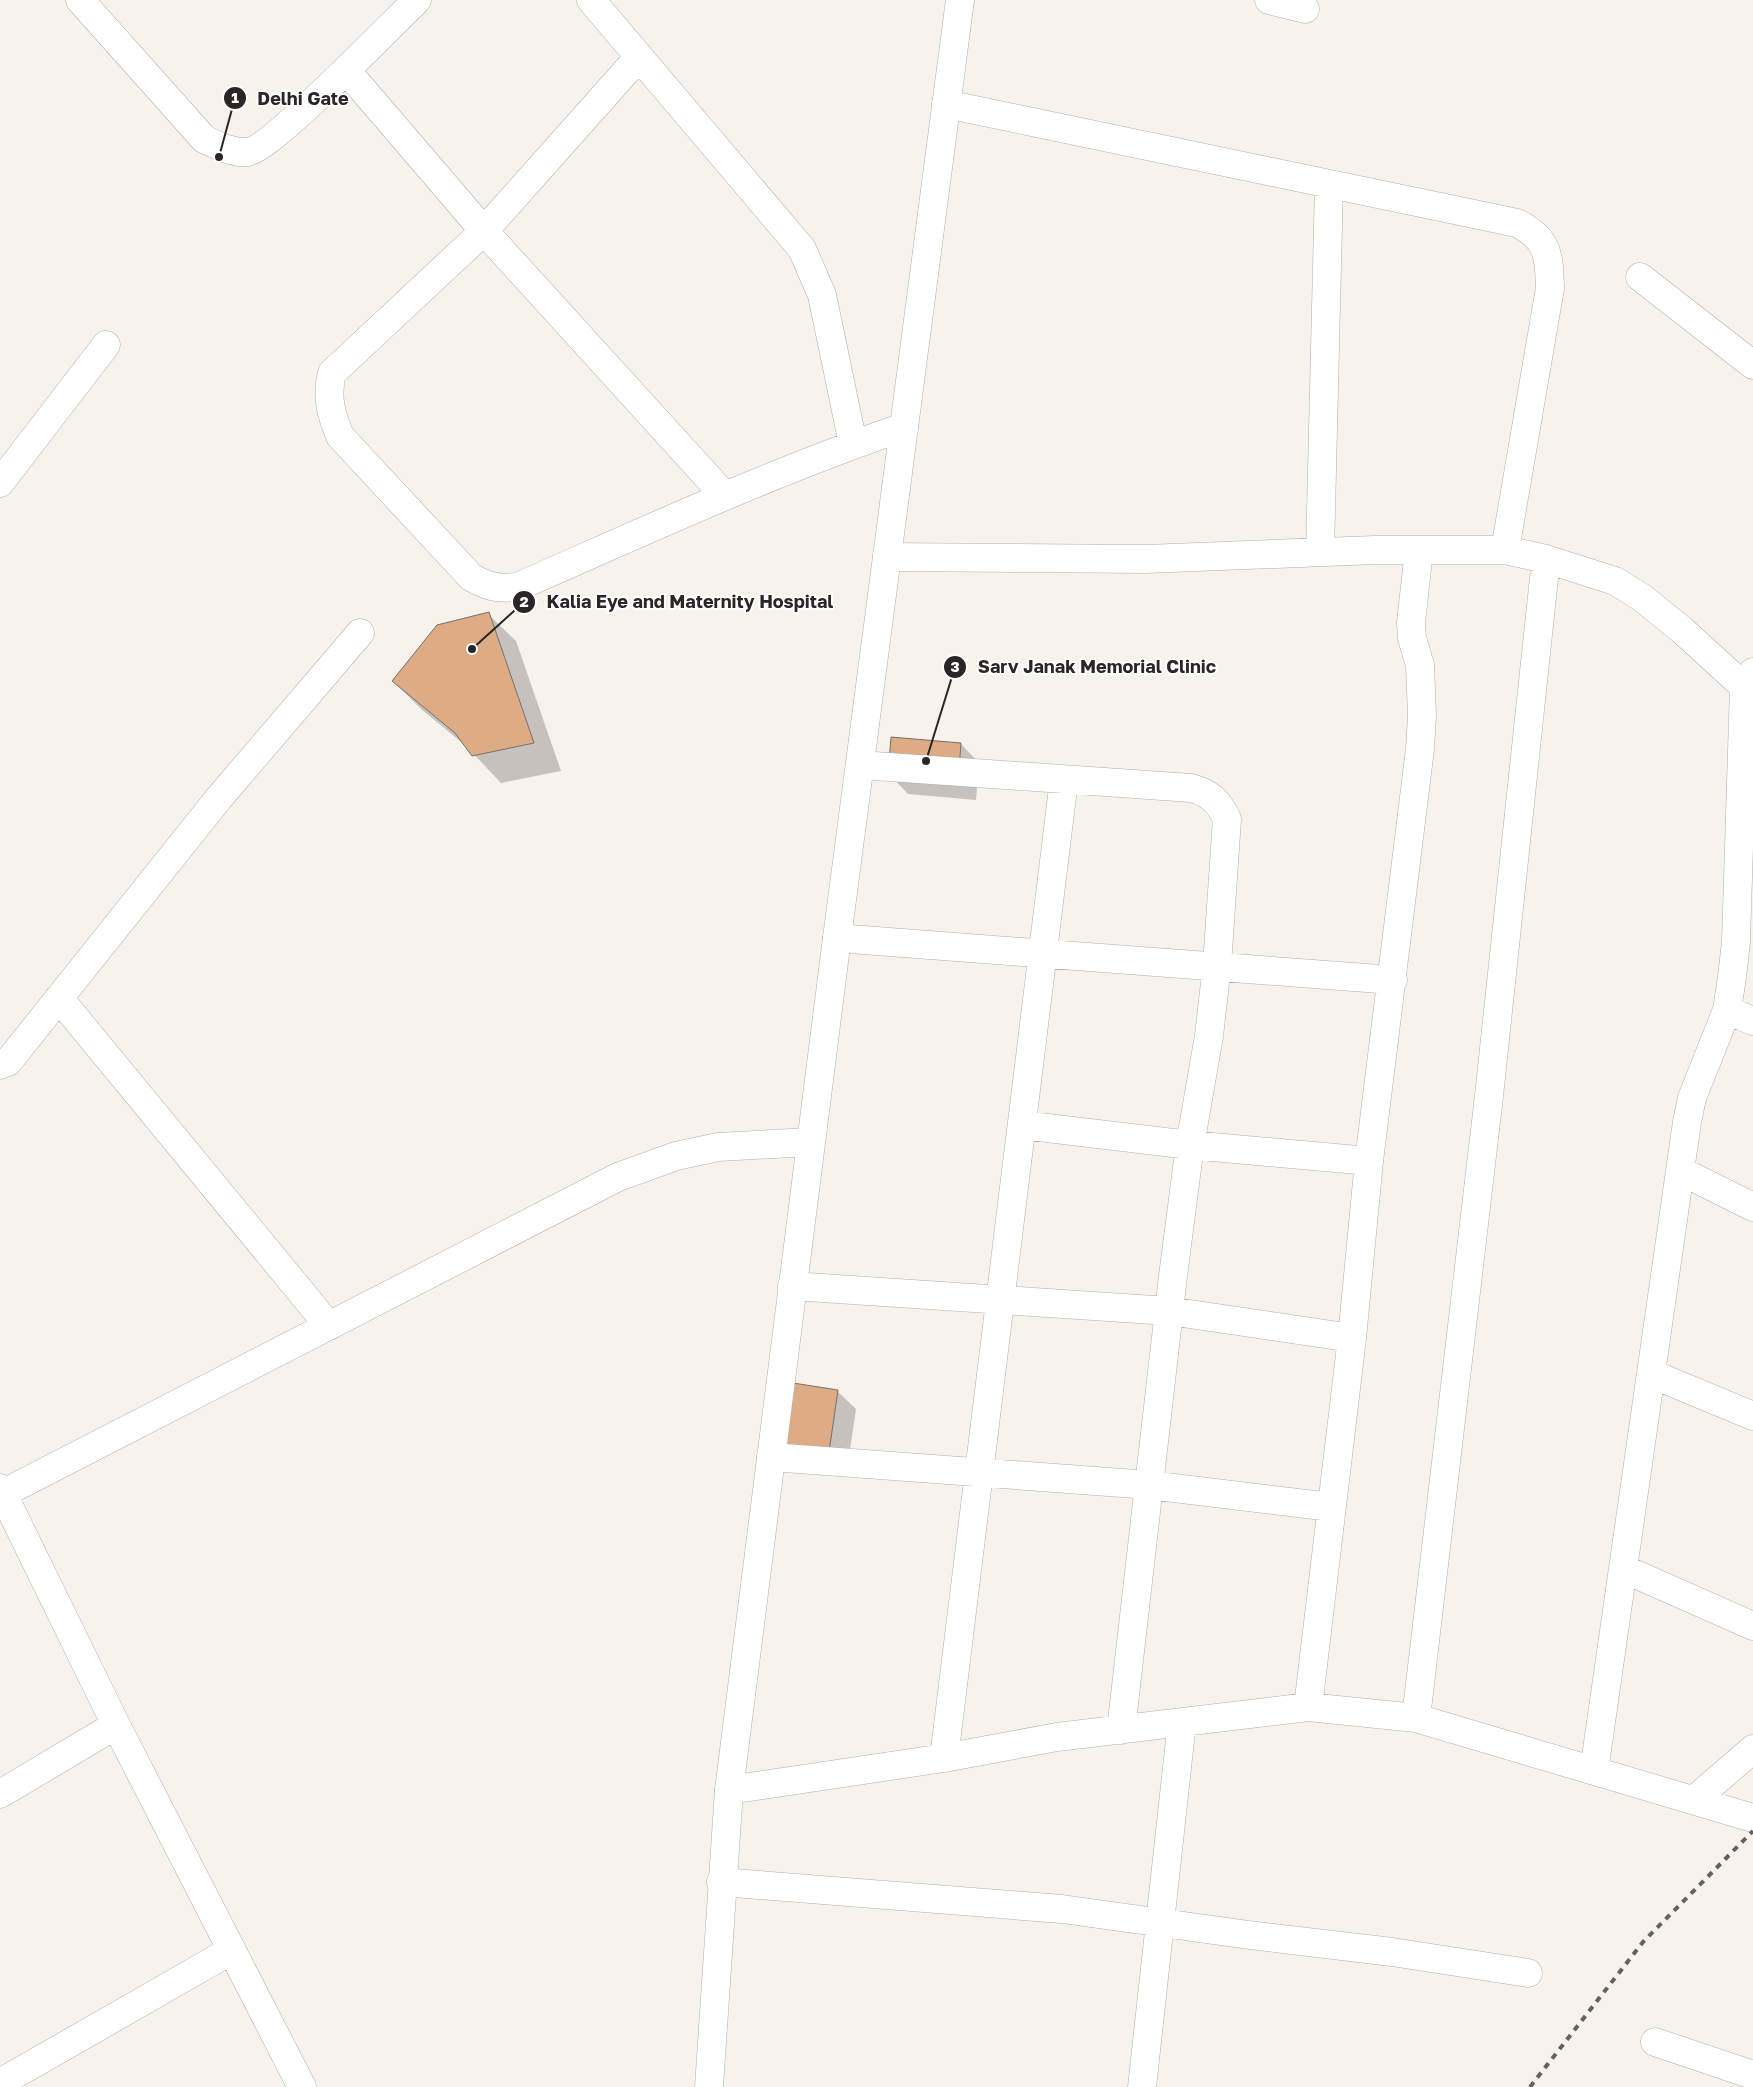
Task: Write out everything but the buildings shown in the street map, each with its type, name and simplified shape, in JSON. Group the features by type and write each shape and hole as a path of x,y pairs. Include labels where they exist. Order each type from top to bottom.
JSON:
{"street":[{"path":"80,0 204,139 225,149 248,152 265,143 346,70 417,0"},
{"path":"591,0 638,58 802,249 822,295 853,444"},
{"path":"709,2087 721,1882 729,1790 810,1142 960,0"},
{"path":"1269,0 1305,9"},
{"path":"638,58 484,232 332,373 327,391 330,412 340,436 471,577 498,589 518,587 725,496 853,444 904,427"},
{"path":"346,70 484,232 725,496"},
{"path":"946,104 1517,223 1534,232 1545,248 1549,265 1550,288 1505,550"},
{"path":"1320,552 1329,185"},
{"path":"1640,277 1753,364"},
{"path":"0,483 106,345"},
{"path":"1308,1707 1352,1338 1369,1161 1393,980 1422,716 1420,664 1412,638 1411,622 1419,550"},
{"path":"886,557 1146,559 1320,552 1505,550 1546,559 1615,581 1641,596 1750,685 1736,942 1727,1010 1692,1098 1594,1771"},
{"path":"1416,1718 1490,1096 1546,559"},
{"path":"0,1065 8,1062 220,798 360,633"},
{"path":"860,765 1191,788 1204,791 1220,804 1227,820 1217,965 1209,1036 1190,1145 1121,1730"},
{"path":"944,1758 1064,780"},
{"path":"837,938 1217,965 1393,980"},
{"path":"59,998 330,1326"},
{"path":"1727,1010 1753,1021"},
{"path":"1022,1125 1190,1145 1369,1161"},
{"path":"302,2087 116,1725 1,1492 330,1326 618,1177 676,1156 718,1147 810,1142"},
{"path":"1681,1171 1753,1206"},
{"path":"792,1286 1001,1298 1169,1311 1352,1338"},
{"path":"1652,1374 1753,1416"},
{"path":"771,1457 1149,1485 1331,1507"},
{"path":"1624,1569 1753,1626"},
{"path":"729,1790 944,1758 1057,1737 1308,1707 1416,1718 1753,1818"},
{"path":"1142,2087 1182,1722"},
{"path":"0,1794 116,1725"},
{"path":"1694,1800 1753,1749"},
{"path":"721,1882 1062,1909 1392,1952 1528,1973"},
{"path":"0,2084 232,1950"},
{"path":"1655,2042 1753,2075"}],"railway":[{"path":"1530,2087 1643,1942 1753,1831"}],"place":[{"name":"Delhi Gate","path":"219,157"},
{"name":"Kalia Eye and Maternity Hospital","path":"472,649"},
{"name":"Sarv Janak Memorial Clinic","path":"926,761"}]}
